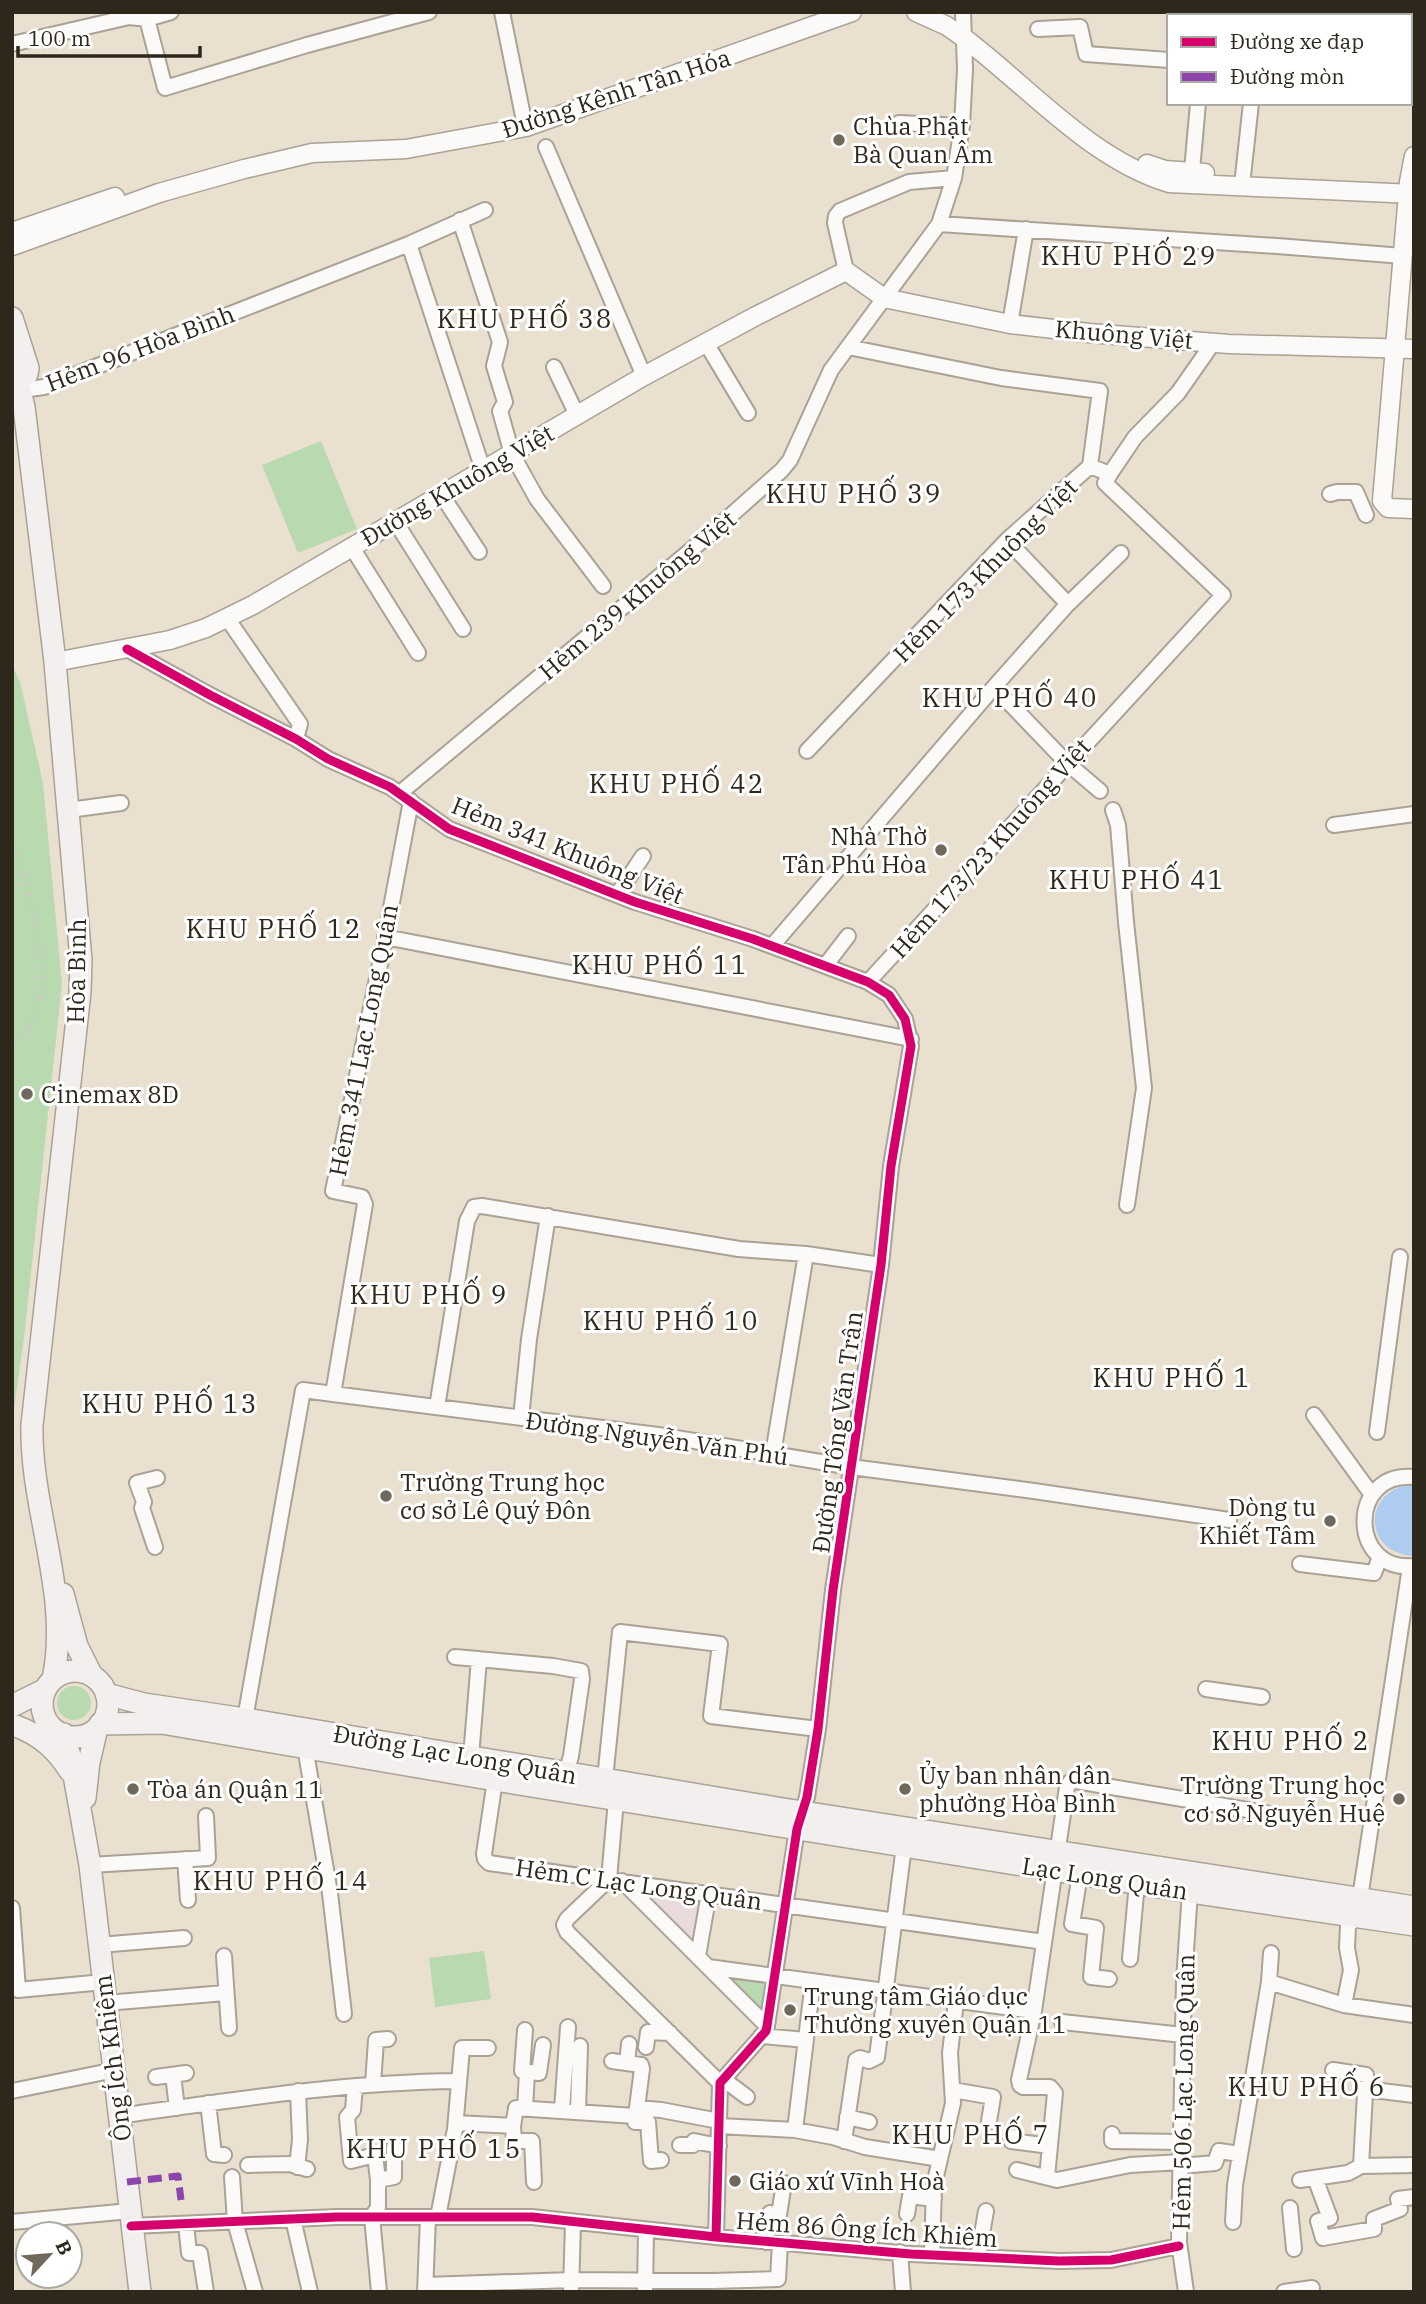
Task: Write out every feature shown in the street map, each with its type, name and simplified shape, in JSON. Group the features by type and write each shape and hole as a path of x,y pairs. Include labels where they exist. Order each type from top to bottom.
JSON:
{"main road":[{"path":"12,318 29,368 22,390"},
{"path":"12,359 22,390"},
{"name":"Hòa Bình","path":"22,390 55,662 79,927 80,992 32,1436 38,1491 51,1559"},
{"path":"51,1559 59,1576 77,1646 92,1676 106,1694 107,1710 99,1726 89,1762 83,1824"},
{"path":"51,1559 57,1650 50,1684 43,1696 43,1711 59,1731 72,1764 83,1824"},
{"path":"14,1720 50,1684 67,1672 76,1671 92,1676"},
{"name":"Đường Lạc Long Quân","path":"106,1694 144,1704 245,1718 605,1779 801,1820"},
{"path":"14,1720 82,1736 99,1726"},
{"path":"14,1720 52,1748 74,1778"},
{"name":"Đường Lạc Long Quân","path":"99,1726 162,1723 616,1800 801,1820"},
{"name":"Lạc Long Quân","path":"801,1820 904,1846 1057,1861 1080,1874 1190,1892 1359,1907 1414,1907"},
{"name":"Lạc Long Quân","path":"801,1820 1359,1907 1414,1925"},
{"name":"Ông Ích Khiêm","path":"83,1824 140,2292"}],"street":[{"path":"12,44 128,15 146,19 171,12"},
{"path":"146,19 165,88 429,12"},
{"path":"502,12 538,115"},
{"name":"Đường Kênh Tân Hóa","path":"12,232 155,183 242,159 310,144 417,139 538,115 826,12"},
{"name":"Đường Kênh Tân Hóa","path":"12,246 159,194 244,169 312,153 384,151 430,146 538,115 852,12"},
{"path":"916,12 947,26 964,25"},
{"path":"942,12 964,25 1113,146 1141,162 1192,178 1411,188"},
{"name":"Hẻm 239 Khuông Việt","path":"406,797 782,470 795,451 831,370 939,224 954,178 962,126 964,25"},
{"path":"1038,29 1080,27 1086,54 1167,60"},
{"path":"1192,178 1198,105"},
{"path":"1243,176 1251,105"},
{"path":"898,123 962,126"},
{"path":"546,147 644,376"},
{"path":"1414,156 1394,348 1382,501 1388,508 1414,509"},
{"path":"1192,178 1243,176 1411,188"},
{"path":"846,271 835,223 840,211 909,182 954,178"},
{"name":"Hẻm 96 Hòa Bình","path":"22,390 44,387 409,244 485,210"},
{"path":"460,220 500,342 494,366 505,401 500,411 512,454 537,499 603,586"},
{"path":"939,224 1403,256"},
{"path":"1010,324 1026,229"},
{"path":"409,244 483,470"},
{"name":"Đường Khuông Việt","path":"55,662 170,640 227,618 644,376 846,271"},
{"name":"Khuông Việt","path":"846,271 884,298 1010,324 1213,342 1414,349"},
{"name":"Hẻm 173 Khuông Việt","path":"807,751 1007,540 1090,466 1110,474 1135,437 1178,393 1213,342"},
{"path":"706,343 748,413"},
{"path":"848,347 1001,378 1100,391 1090,466"},
{"path":"554,367 577,415"},
{"name":"Hẻm 173/23 Khuông Việt","path":"868,982 1223,595 1105,482 1110,474"},
{"path":"1330,494 1356,492 1366,515"},
{"path":"442,494 479,552"},
{"path":"395,521 463,629"},
{"path":"1007,540 1065,601 1066,606"},
{"path":"351,547 418,653"},
{"path":"772,947 994,687 1066,606 1121,553"},
{"path":"227,618 300,724 296,739"},
{"name":"Hẻm 341 Khuông Việt","path":"127,649 296,739 328,759 406,797 449,829 617,895 868,982 889,995 898,1005 911,1039"},
{"path":"994,687 1067,763 1100,792"},
{"name":"Hẻm 341 Lạc Long Quân","path":"333,1394 365,1202 359,1196 332,1191 385,937 406,797"},
{"path":"69,810 121,803"},
{"path":"1113,810 1118,825 1144,1088 1127,1205"},
{"path":"1334,825 1414,814"},
{"path":"617,895 643,856"},
{"path":"825,966 848,936"},
{"path":"385,937 911,1039"},
{"name":"Đường Tống Văn Trân","path":"764,2031 818,1729 833,1590 911,1039"},
{"path":"437,1407 470,1212 474,1207 548,1216 739,1249 806,1254 881,1265"},
{"path":"521,1418 529,1339 548,1216"},
{"path":"773,1454 806,1254"},
{"path":"1377,1432 1400,1257"},
{"path":"245,1718 303,1390 333,1394"},
{"name":"Đường Nguyễn Văn Phú","path":"333,1394 658,1434 851,1467 1229,1520"},
{"path":"1314,1415 1372,1496"},
{"path":"1344,2005 1351,1970 1348,1926 1359,1907 1412,1567 1389,1563 1380,1557 1371,1547 1363,1521 1372,1496 1388,1481 1399,1477 1414,1477"},
{"path":"155,1547 137,1483 157,1478"},
{"path":"1300,1564 1374,1573 1380,1557"},
{"path":"605,1779 620,1632 720,1644 711,1716 818,1729"},
{"path":"455,1657 581,1671 573,1744 566,1773"},
{"path":"471,1757 479,1659"},
{"path":"1206,1689 1262,1697"},
{"path":"305,1747 330,1893 344,2014"},
{"name":"Hẻm C Lạc Long Quân","path":"495,1780 484,1854 489,1863 1044,1942"},
{"path":"1047,2177 1054,2089 1020,2085 1034,2011 1067,1787 1070,1782 1266,1813"},
{"path":"616,1800 615,1880 703,1962 764,2031 806,2040"},
{"path":"90,1865 208,1858 206,1816"},
{"path":"844,2141 856,2060 874,2060 877,2057 904,1846"},
{"path":"184,1859 188,1900"},
{"path":"1080,1874 1072,1924 1098,1930 1091,1977 1109,1979"},
{"path":"615,1880 566,1919 564,1925 567,1932 722,2081 747,2097"},
{"path":"1130,1959 1137,1883"},
{"name":"Hẻm 506 Lạc Long Quân","path":"1186,2292 1179,2246 1183,2035 1190,1892"},
{"path":"703,1962 709,1894"},
{"path":"12,1908 18,1990 225,1993"},
{"path":"99,1945 184,1938"},
{"path":"1233,2222 1235,2185 1269,1982 1271,1954"},
{"path":"224,1956 229,2028"},
{"path":"703,1962 775,1976 1034,2011"},
{"path":"795,2130 813,1981"},
{"path":"1269,1982 1344,2005 1414,2015"},
{"path":"932,2254 934,2185 953,2103 950,2053 956,2001"},
{"path":"1062,2022 1183,2035"},
{"path":"562,2110 568,2027"},
{"path":"525,2031 522,2071 539,2073 543,2045"},
{"path":"716,2237 722,2081 764,2031"},
{"path":"646,2046 648,2032 670,2033"},
{"path":"373,2084 376,2040 388,2039"},
{"path":"627,2063 629,2044"},
{"path":"578,2111 580,2046"},
{"path":"488,2048 462,2048 456,2123 433,2217 425,2288 645,2286 778,2279 770,2213 779,2215 784,2183"},
{"path":"612,2061 641,2064 635,2122 648,2122 651,2161 661,2160"},
{"path":"12,2091 115,2070"},
{"path":"1333,2070 1366,2075 1361,2166"},
{"path":"525,2109 527,2072"},
{"path":"156,2077 179,2074 177,2108"},
{"path":"119,2116 298,2091 373,2084 459,2081"},
{"path":"355,2086 353,2110 346,2117 351,2161 375,2154 378,2207 372,2217 379,2292"},
{"path":"1365,2089 1414,2095"},
{"path":"953,2090 993,2096 989,2120"},
{"path":"248,2165 290,2164 302,2168 298,2091"},
{"path":"208,2104 214,2154 224,2155"},
{"path":"534,2182 531,2141 514,2141 516,2108 636,2112 661,2110 719,2124 795,2130 865,2147 940,2159"},
{"path":"847,2117 869,2122"},
{"path":"456,2123 513,2126"},
{"path":"1112,2134 1112,2141 1181,2142"},
{"path":"1013,2137 1012,2141 1050,2146"},
{"path":"680,2145 694,2145 694,2141 719,2146"},
{"path":"378,2180 394,2177 394,2147"},
{"path":"1017,2170 1057,2180 1130,2165 1215,2163 1219,2151 1240,2154"},
{"path":"1300,2180 1348,2173 1361,2166 1414,2165"},
{"path":"233,2177 235,2222 255,2292"},
{"path":"1315,2178 1330,2218 1318,2221 1323,2238 1374,2229 1374,2219 1400,2209 1398,2199 1414,2197"},
{"path":"908,2214 910,2196 934,2199"},
{"path":"1290,2208 1294,2249"},
{"path":"978,2257 986,2211"},
{"name":"Hẻm 86 Ông Ích Khiêm","path":"12,2222 131,2218 187,2224 372,2217 532,2217 773,2242 1059,2261 1111,2260 1179,2246"},
{"path":"293,2219 310,2292"},
{"path":"571,2286 573,2222"},
{"path":"187,2224 189,2253 200,2253 208,2292 215,2292"},
{"path":"645,2286 646,2230"},
{"path":"900,2252 903,2292"},
{"path":"1284,2292 1312,2288"}],"shaded area":[{"path":"641,1888 704,1899 697,1946 640,1893"}],"green space":[{"path":"321,441 357,529 298,553 262,465"},
{"path":"12,665 20,682 43,783 62,984 24,1338 12,1423"},
{"path":"74,1686 86,1691 91,1703 86,1715 74,1720 62,1715 57,1703 62,1691"},
{"path":"484,1951 491,1999 435,2007 429,1958"},
{"path":"726,1976 771,1980 765,2018"}],"water":[{"path":"1405,1485 1414,1486 1414,1556 1398,1553 1386,1546 1375,1525 1381,1501"}],"railway":[{"path":"12,843 23,872 33,914 42,975 42,988 35,1011 23,1034 12,1045"}],"marked path":[{"path":"127,2182 178,2176 181,2200"}],"cycle path":[{"path":"127,649 296,739 328,759 390,787 449,829 635,902 753,939 868,982 889,995 905,1019 911,1046 891,1166 881,1265 833,1590 818,1729 807,1797 797,1829 766,2031 720,2083 716,2237"},
{"path":"131,2226 337,2217 532,2217 911,2254 1059,2261 1111,2260 1179,2246"}],"place":[{"name":"Chùa Phật Bà Quan Âm","path":"839,140"},
{"name":"Nhà Thờ Tân Phú Hòa","path":"941,850"},
{"name":"Cinemax 8D","path":"27,1094"},
{"name":"Trường Trung học cơ sở Lê Quý Đôn","path":"386,1496"},
{"name":"Dòng tu Khiết Tâm","path":"1330,1521"},
{"name":"Tòa án Quận 11","path":"133,1789"},
{"name":"Ủy ban nhân dân phường Hòa Bình","path":"905,1789"},
{"name":"Trường Trung học cơ sở Nguyễn Huệ","path":"1399,1799"},
{"name":"Trung tâm Giáo dục Thường xuyên Quận 11","path":"790,2010"},
{"name":"Giáo xứ Vĩnh Hoà","path":"735,2181"}],"district":[{"name":"KHU PHỐ 29","path":"1129,255"},
{"name":"KHU PHỐ 38","path":"525,318"},
{"name":"KHU PHỐ 39","path":"854,493"},
{"name":"KHU PHỐ 40","path":"1010,697"},
{"name":"KHU PHỐ 42","path":"677,783"},
{"name":"KHU PHỐ 41","path":"1137,879"},
{"name":"KHU PHỐ 12","path":"274,928"},
{"name":"KHU PHỐ 11","path":"660,964"},
{"name":"KHU PHỐ 9","path":"429,1294"},
{"name":"KHU PHỐ 10","path":"671,1320"},
{"name":"KHU PHỐ 1","path":"1172,1377"},
{"name":"KHU PHỐ 13","path":"170,1403"},
{"name":"KHU PHỐ 2","path":"1291,1740"},
{"name":"KHU PHỐ 14","path":"281,1880"},
{"name":"KHU PHỐ 6","path":"1307,2086"},
{"name":"KHU PHỐ 7","path":"971,2134"},
{"name":"KHU PHỐ 15","path":"434,2148"}]}
